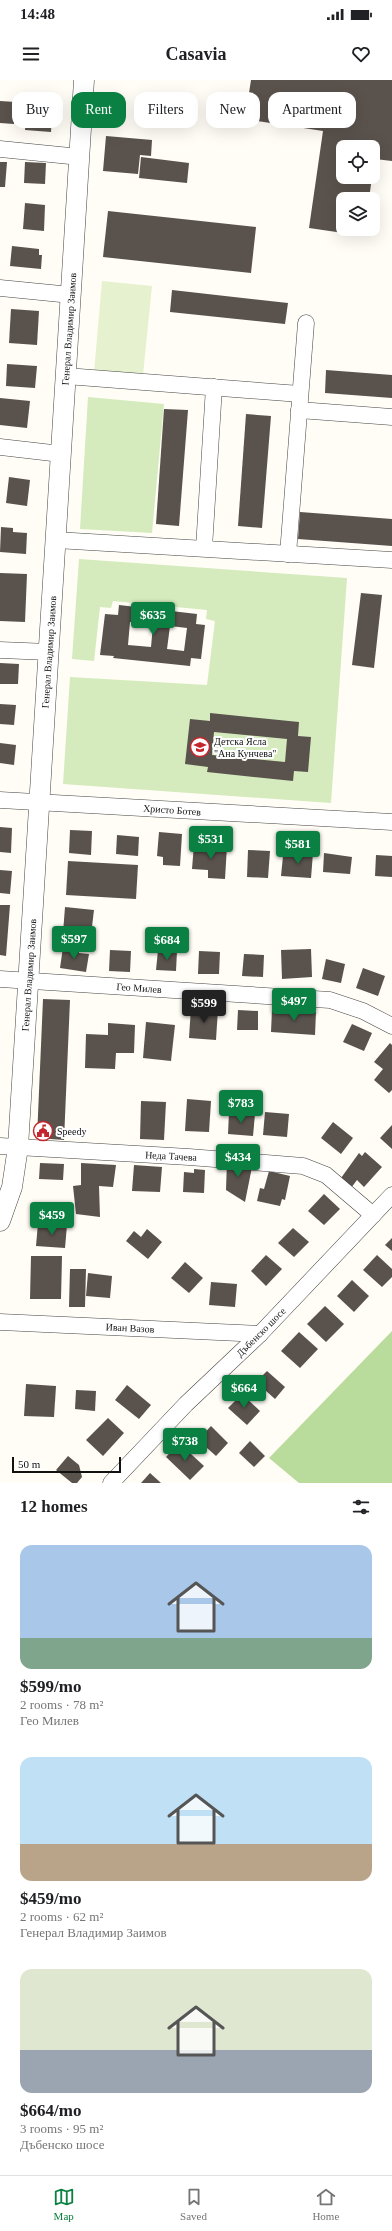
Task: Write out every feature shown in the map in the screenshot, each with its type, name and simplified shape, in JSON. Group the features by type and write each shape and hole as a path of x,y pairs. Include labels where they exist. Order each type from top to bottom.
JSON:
{"street":[{"name":"Генерал Владимир Заимов","path":"0,1221 12,1187 9,1147 29,981 84,80"},
{"path":"0,149 80,157"},
{"path":"0,288 71,295"},
{"path":"288,554 306,323"},
{"path":"66,376 214,387 392,417"},
{"path":"204,548 214,387"},
{"path":"0,447 61,454"},
{"path":"56,540 392,560"},
{"path":"0,650 49,652"},
{"name":"Христо Ботев","path":"0,800 40,801 392,822"},
{"name":"Гео Милев","path":"0,979 330,1000 363,1011 392,1026"},
{"name":"Неда Тачева","path":"9,1147 189,1157 303,1166 326,1176 373,1215"},
{"name":"Дъбенско шосе","path":"111,1483 186,1404 260,1334 392,1195"},
{"name":"Иван Вазов","path":"0,1322 260,1334"}],"green space":[{"path":"102,281 152,286 143,375 94,372"},
{"path":"88,397 164,404 152,533 80,529"},
{"path":"79,559 347,578 331,803 63,784 70,677 207,685 215,621 206,619 207,610 113,601 111,608 100,607 94,661 72,659"},
{"path":"392,1331 392,1483 299,1483 269,1458"}],"building":[{"path":"251,80 392,80 392,161 380,160 380,140 336,140 336,184 371,184 370,192 336,192 336,232 309,228 323,131 304,128 356,128 356,92 268,92 268,123 260,121 260,92 249,92"},
{"path":"0,101 12,102 12,124 0,123"},
{"path":"25,128 51,128 51,132 25,130"},
{"path":"106,136 152,140 151,156 140,155 138,174 103,171"},
{"path":"141,157 189,163 187,183 139,178"},
{"path":"0,162 7,162 5,187 0,187"},
{"path":"25,162 46,163 45,184 24,183"},
{"path":"25,203 45,205 44,231 23,229"},
{"path":"108,211 256,227 251,273 103,257"},
{"path":"12,246 39,249 39,255 42,255 41,269 10,266"},
{"path":"172,290 288,303 285,324 170,312"},
{"path":"11,309 39,311 37,345 9,343"},
{"path":"7,364 37,366 35,388 6,386"},
{"path":"326,370 392,375 392,398 325,393"},
{"path":"0,398 30,401 27,428 0,425"},
{"path":"164,409 188,410 179,526 156,524"},
{"path":"246,414 271,416 262,528 238,526"},
{"path":"9,477 30,480 27,506 6,503"},
{"path":"300,512 392,519 392,546 298,539"},
{"path":"1,527 13,528 13,532 27,533 26,554 0,552"},
{"path":"0,573 27,574 25,622 0,621"},
{"path":"361,593 382,595 374,668 352,665"},
{"path":"119,605 197,614 196,624 205,625 201,659 191,658 190,666 113,658 114,656 100,655 105,614 118,615","holes":["130,622 153,625 151,647 128,645","170,626 187,628 184,651 167,649"]},
{"path":"0,663 19,664 18,684 0,684"},
{"path":"0,704 16,705 14,725 0,724"},
{"name":"Детска Ясла \"Ана Кунчева\"","path":"210,713 299,722 298,736 311,737 308,772 294,771 293,781 207,772 208,767 185,764 190,719 210,721","holes":["214,732 287,739 285,762 212,755"]},
{"path":"0,743 16,745 14,765 0,763"},
{"path":"0,827 12,828 11,853 0,852"},
{"path":"70,830 92,831 91,855 69,853"},
{"path":"159,832 182,834 180,866 163,865 163,857 157,856"},
{"path":"117,835 139,837 138,856 116,854"},
{"path":"194,844 227,846 225,879 208,878 208,870 192,869"},
{"path":"248,850 270,851 268,878 247,877"},
{"path":"288,851 313,853 311,878 281,876 283,856 288,857"},
{"path":"324,853 352,857 350,874 323,872"},
{"path":"376,855 392,856 392,877 375,876"},
{"path":"68,861 138,865 136,899 66,895"},
{"path":"0,870 12,871 10,894 0,893"},
{"path":"0,905 10,905 6,956 0,955"},
{"path":"65,907 94,910 91,935 63,933"},
{"path":"63,947 79,949 79,953 89,954 86,972 60,968"},
{"path":"311,949 312,977 282,979 281,950"},
{"path":"110,950 131,951 130,972 109,971"},
{"path":"158,950 177,951 176,971 156,970"},
{"path":"199,951 220,952 219,974 198,974"},
{"path":"244,954 264,955 263,977 242,976"},
{"path":"326,959 345,964 341,983 322,979"},
{"path":"363,968 385,976 378,996 356,988"},
{"path":"43,999 70,1000 64,1140 37,1138"},
{"path":"191,1007 218,1009 216,1040 189,1038"},
{"path":"272,1009 316,1012 315,1035 271,1032"},
{"path":"238,1010 258,1011 258,1030 237,1030"},
{"path":"146,1022 175,1025 171,1061 143,1058"},
{"path":"108,1023 135,1025 134,1053 116,1053 115,1069 85,1068 86,1034 108,1035"},
{"path":"352,1024 372,1033 364,1051 343,1042"},
{"path":"390,1043 392,1045 392,1090 389,1093 374,1080 383,1069 374,1062"},
{"path":"187,1099 211,1101 209,1132 185,1131"},
{"path":"141,1101 166,1102 164,1140 140,1139"},
{"path":"229,1112 255,1114 253,1136 228,1134"},
{"path":"265,1112 289,1114 287,1137 263,1135"},
{"path":"333,1122 353,1138 341,1154 321,1138"},
{"path":"392,1125 392,1149 380,1138"},
{"path":"365,1152 382,1167 364,1187 357,1180 351,1188 341,1178 359,1153 362,1156"},
{"path":"227,1160 253,1162 245,1202 226,1190"},
{"path":"40,1163 64,1164 63,1180 39,1179"},
{"path":"81,1163 116,1165 113,1187 99,1186 100,1217 76,1214 73,1186 81,1185"},
{"path":"134,1165 162,1167 160,1192 132,1191"},
{"path":"194,1169 205,1170 204,1193 183,1192 184,1172 194,1173"},
{"path":"269,1171 290,1176 285,1200 282,1199 280,1206 257,1201 260,1188 264,1189"},
{"path":"324,1194 340,1209 324,1225 308,1211"},
{"path":"38,1223 67,1225 65,1248 36,1246"},
{"path":"293,1228 309,1242 294,1257 278,1243"},
{"path":"147,1229 162,1242 148,1259 126,1241 134,1231 141,1237"},
{"path":"392,1238 392,1251 385,1245"},
{"path":"266,1255 282,1269 266,1286 251,1271"},
{"path":"377,1255 392,1269 392,1277 382,1287 363,1270"},
{"path":"31,1256 62,1256 61,1299 30,1299"},
{"path":"185,1262 203,1278 189,1293 171,1278"},
{"path":"70,1269 86,1269 85,1307 69,1307"},
{"path":"88,1273 112,1276 110,1298 86,1296"},
{"path":"352,1280 369,1296 354,1312 337,1296"},
{"path":"211,1282 237,1284 235,1307 209,1305"},
{"path":"325,1306 344,1324 326,1342 307,1324"},
{"path":"299,1332 318,1349 300,1368 281,1351"},
{"path":"267,1371 285,1387 275,1399 256,1382"},
{"path":"26,1384 56,1386 54,1417 24,1416"},
{"path":"127,1385 151,1405 139,1419 115,1400"},
{"path":"76,1390 96,1391 95,1411 75,1409"},
{"path":"242,1394 260,1411 247,1425 228,1408"},
{"path":"108,1418 124,1433 103,1456 86,1440"},
{"path":"211,1426 228,1443 216,1456 198,1440"},
{"path":"250,1441 265,1456 254,1467 239,1453"},
{"path":"179,1443 204,1466 190,1480 166,1457"},
{"path":"68,1456 79,1465 82,1477 77,1483 72,1483 56,1470"},
{"path":"150,1473 161,1483 141,1483"}],"place":[{"name":"Детска Ясла \"Ана Кунчева\"","path":"200,747"},
{"name":"Speedy","path":"43,1131"}]}
